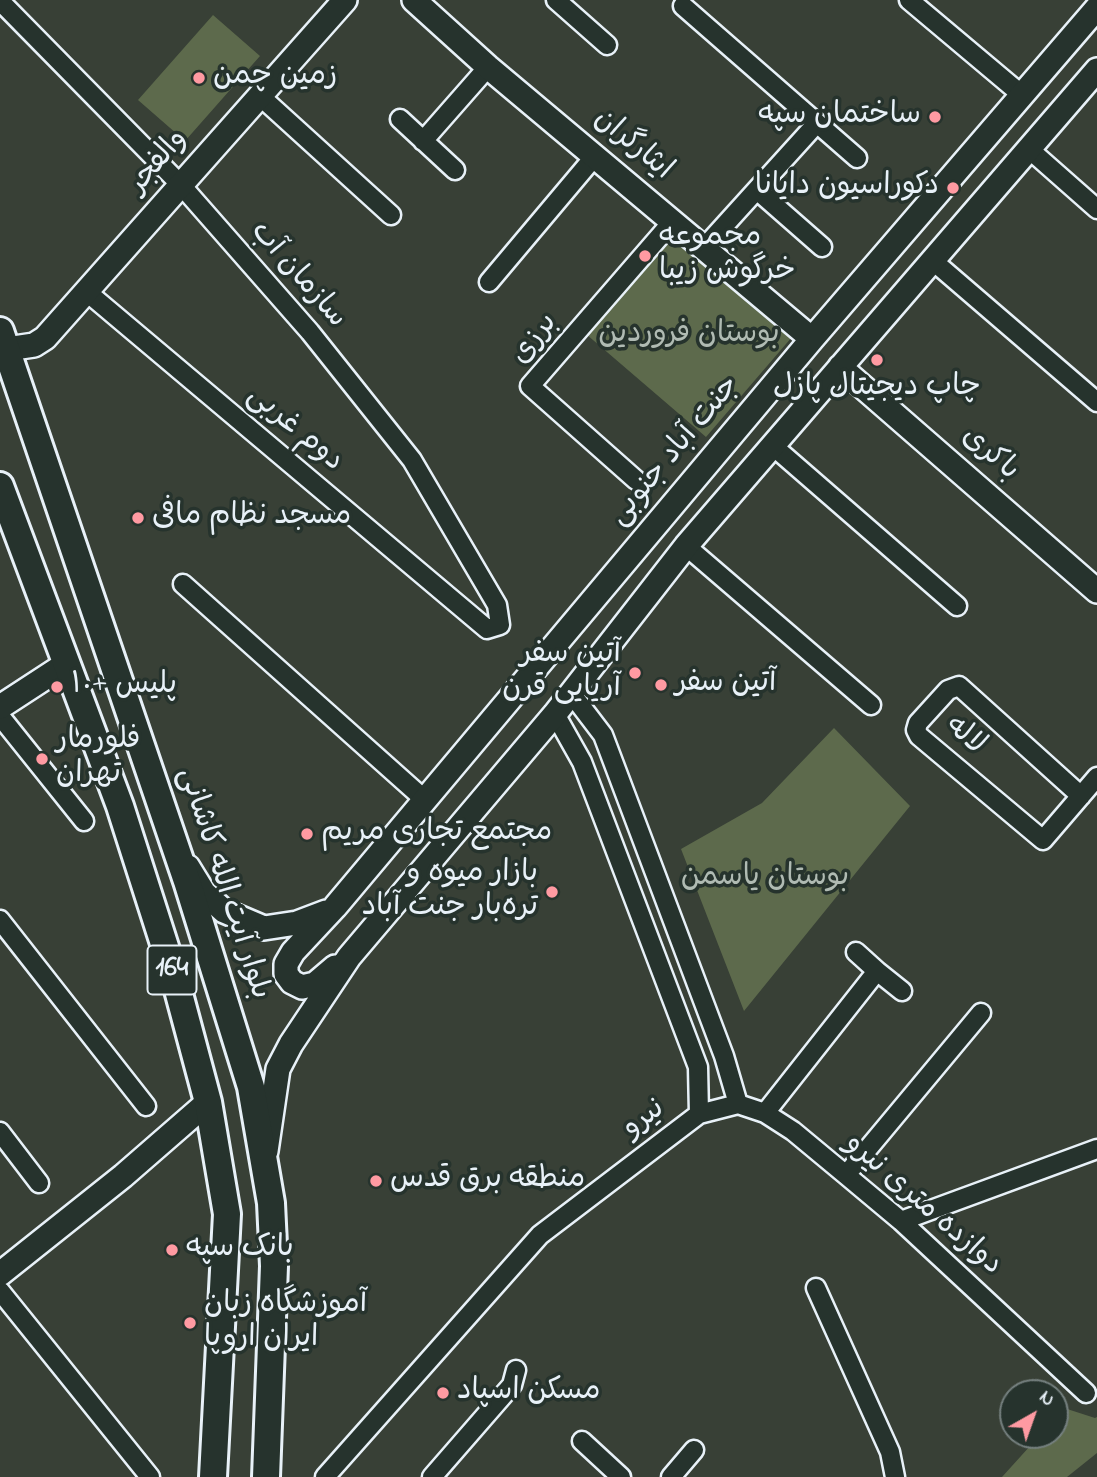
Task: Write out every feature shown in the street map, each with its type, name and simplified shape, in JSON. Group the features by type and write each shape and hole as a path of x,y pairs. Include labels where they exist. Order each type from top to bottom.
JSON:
{"main road":[{"name":"والفجر","path":"4,340 34,345 45,338 345,0"},
{"name":"ایثارگران","path":"414,0 488,67 812,339"},
{"name":"جنت آباد جنوبی","path":"348,957 315,984 302,987 292,982 285,974 286,964 293,952 335,907 812,339 1097,8"},
{"path":"264,1161 278,1069 291,1044 348,957 555,714 686,547 1097,71"},
{"name":"بلوار آیت الله کاشانی","path":"4,340 221,985 251,1087 271,1203 274,1266 266,1477"},
{"name":"باکری","path":"840,367 1097,591"},
{"name":"164","path":"0,486 120,806 174,975 208,1102 227,1214 213,1477"},
{"path":"0,707 66,664"},
{"path":"163,810 186,863 204,893 225,911 264,928 313,918 335,907"},
{"path":"0,1274 123,1176 208,1102"}],"street":[{"path":"556,0 607,45"},
{"path":"909,0 1022,95"},
{"name":"سازمان آب","path":"0,1 181,185 310,331 412,460 497,605 500,625"},
{"path":"683,5 857,158"},
{"path":"423,141 488,67"},
{"path":"260,96 391,215"},
{"path":"400,119 455,170"},
{"path":"703,249 817,123"},
{"path":"1028,149 1095,207"},
{"path":"489,282 595,156"},
{"path":"757,190 822,247"},
{"name":"برزی","path":"636,480 530,386 673,221"},
{"path":"932,260 1097,402"},
{"name":"دوم غربی","path":"87,292 487,629 500,625"},
{"path":"773,446 957,606"},
{"path":"686,547 871,705"},
{"path":"183,584 425,800"},
{"name":"لاله","path":"1081,796 959,686 948,690 918,723 916,730 919,736 1043,840 1081,796 1097,777"},
{"path":"571,693 603,735 724,1056 738,1104 699,1114"},
{"name":"نیرو","path":"326,1476 540,1235 699,1114 698,1067 582,762 555,714"},
{"path":"0,716 84,821"},
{"path":"0,920 146,1106"},
{"path":"648,931 673,920"},
{"path":"856,952 902,992"},
{"path":"765,1113 877,971"},
{"path":"846,1175 981,1013"},
{"name":"دوازده متری نیرو","path":"738,1104 765,1113 793,1131 846,1175 901,1221 1086,1393"},
{"path":"0,1132 39,1183"},
{"path":"901,1221 1097,1149"},
{"path":"817,1288 890,1452 908,1477"},
{"path":"0,1292 150,1477"},
{"path":"432,1477 512,1385 516,1370"},
{"path":"582,1441 621,1477"},
{"path":"671,1477 694,1450"},
{"path":"890,1452 895,1477"}],"green space":[{"name":"زمین چمن","path":"213,15 260,56 185,141 138,100"},
{"name":"بوستان فروردین","path":"673,234 792,337 706,437 586,334"},
{"name":"بوستان یاسمن","path":"834,728 910,806 744,1011 681,849 762,803"},
{"path":"1069,1410 1097,1417 1097,1453 1067,1477 1002,1477 1027,1449 1069,1449"}],"place":[{"name":"زمین چمن","path":"199,78"},
{"name":"ساختمان سپه","path":"935,117"},
{"name":"دکوراسیون دایانا","path":"953,188"},
{"name":"مجموعه خرگوش زیبا","path":"645,256"},
{"name":"چاپ دیجیتال پازل","path":"877,360"},
{"name":"مسجد نظام مافی","path":"138,518"},
{"name":"آتین سفر آریایی قرن","path":"635,673"},
{"name":"آتین سفر","path":"661,685"},
{"name":"پلیس +۱۰","path":"57,687"},
{"name":"فلورمار تهران","path":"42,759"},
{"name":"مجتمع تجاری مریم","path":"307,834"},
{"name":"بازار میوه و تره‌بار جنت آباد","path":"552,892"},
{"name":"منطقه برق قدس","path":"376,1181"},
{"name":"بانک سپه","path":"172,1250"},
{"name":"آموزشگاه زبان ایران اروپا","path":"190,1323"},
{"name":"مسکن اسپاد","path":"443,1393"}]}
